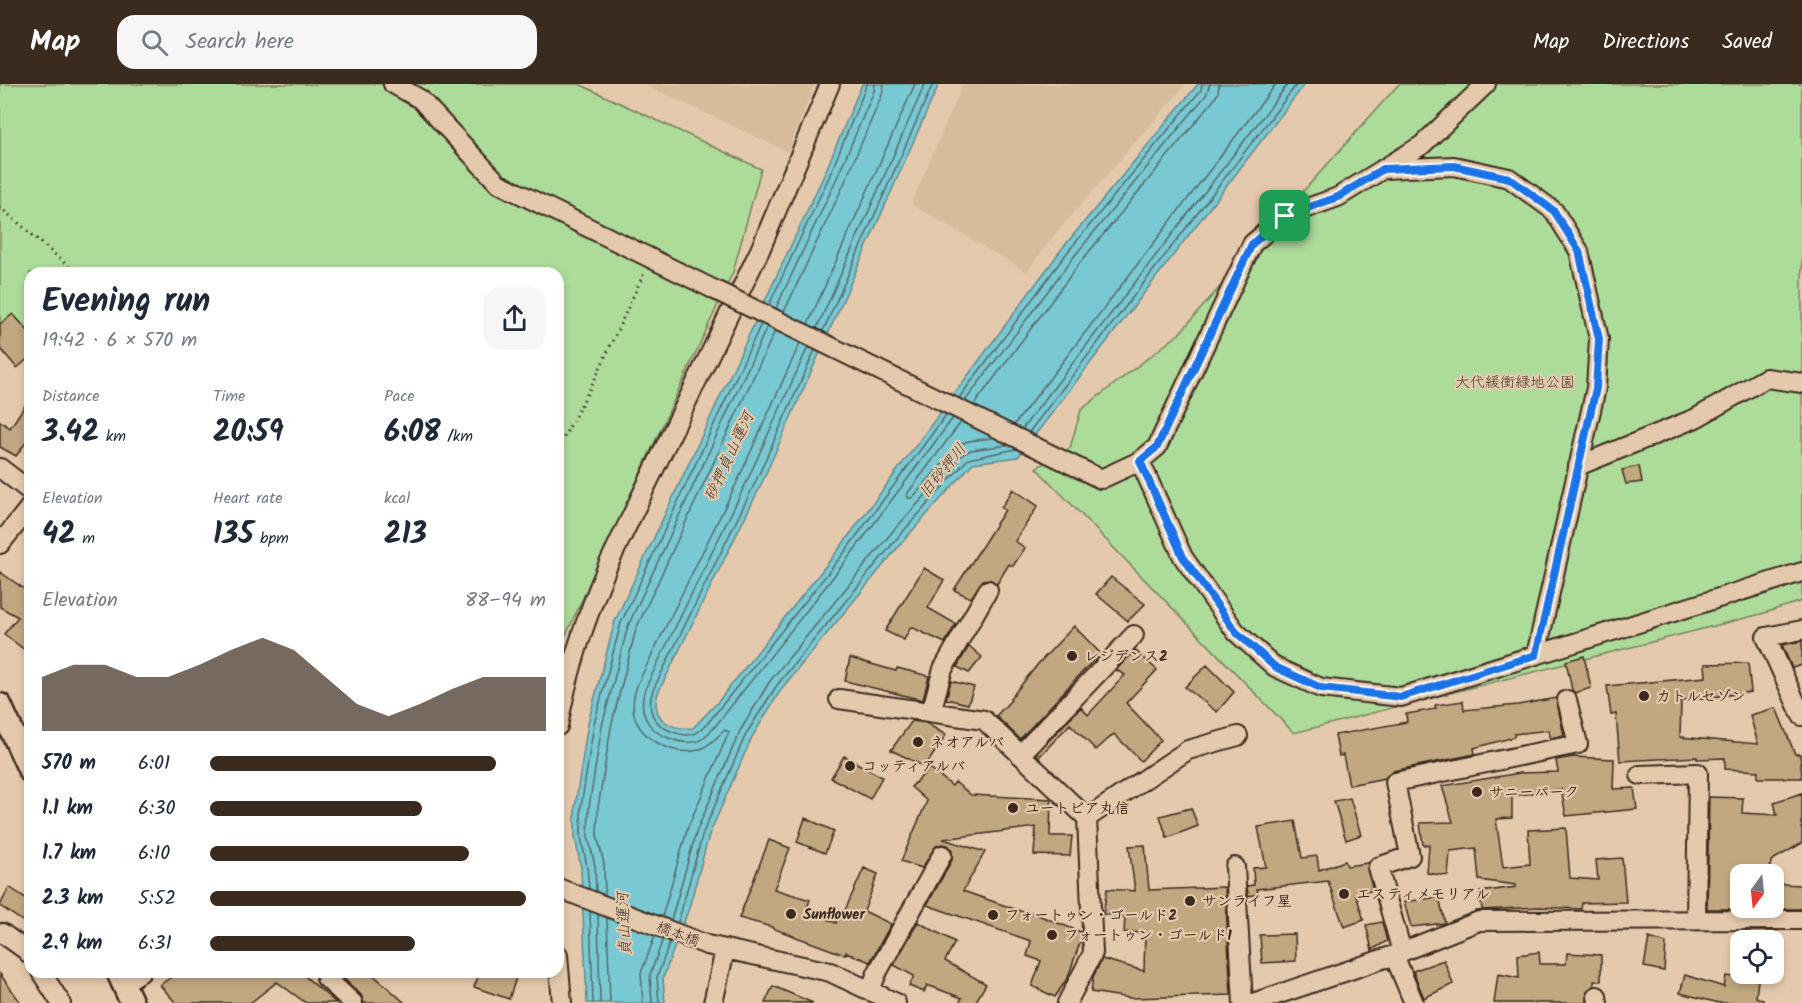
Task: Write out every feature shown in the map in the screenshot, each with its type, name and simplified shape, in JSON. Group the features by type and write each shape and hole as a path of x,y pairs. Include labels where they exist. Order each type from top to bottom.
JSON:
{"main road":[{"path":"0,705 24,758"}],"street":[{"path":"393,84 420,99 498,183 1101,479 1140,461 1157,447 1252,244 1285,216 1338,197 1422,145 1486,84"},
{"path":"564,691 588,612 608,565 760,250 830,84"},
{"path":"1383,169 1454,166 1509,178 1554,211 1579,251 1599,339 1596,388 1536,655"},
{"path":"1578,466 1696,418 1766,378 1802,383"},
{"path":"1140,461 1183,557 1236,632 1275,667 1321,688 1401,697 1802,572"},
{"path":"0,468 24,486"},
{"path":"0,544 24,514"},
{"path":"931,712 943,669 988,590"},
{"path":"1802,630 1766,637 1802,716"},
{"path":"1020,755 1134,635"},
{"path":"839,699 984,720 1087,818 1094,953 1067,1003"},
{"path":"1414,1003 1398,954 1378,867 1410,856 1395,782 1578,744 1567,700"},
{"path":"1087,818 1188,750 1238,736"},
{"path":"1640,775 1698,773 1696,920"},
{"path":"870,991 877,973 942,855"},
{"path":"1235,867 1243,1003"},
{"name":"橋本橋","path":"564,890 707,945 830,972 896,1003"},
{"path":"1253,1003 1398,954 1479,921 1802,920"},
{"path":"0,934 2,933 24,949"},
{"path":"713,1003 725,950"},
{"path":"45,978 61,1003"},
{"path":"326,978 353,1003"},
{"path":"560,978 562,1003"}],"path":[{"path":"0,207 69,267"},
{"path":"564,437 594,381 651,258"}],"shaded area":[{"path":"643,84 815,84 788,152"},
{"path":"963,84 1186,84 1053,237 1027,272 911,204"}],"green space":[{"path":"0,84 579,84 761,169 733,272 564,639 564,267 24,267 24,345 0,327"},
{"name":"大代緩衝緑地公園","path":"1399,84 1802,84 1802,601 1761,614 1294,733 1036,468 1070,448 1081,410 1179,334"}],"water":[{"path":"862,84 939,84 759,489 658,693 656,702 659,716 670,725 693,728 717,703 839,549 1061,250 1198,84 1305,84 1018,457 973,463 904,540 782,688 752,737 709,835 689,908 663,978 665,1003 587,1003 581,868 575,837 575,807 588,723 615,621 824,175"}],"building":[{"path":"13,314 24,326 24,362 17,368 0,348 0,324"},
{"path":"24,407 24,445 16,456 0,447 0,421 10,428"},
{"path":"1639,466 1642,482 1626,484 1622,470"},
{"path":"1013,489 1038,506 1015,541 1025,548 1013,566 1009,564 997,584 989,579 983,580 971,598 954,590 1005,510 1001,508"},
{"path":"924,568 944,580 928,608 956,624 945,643 911,627 904,640 885,631"},
{"path":"0,572 24,589 24,649 4,634 18,617 0,607"},
{"path":"1111,577 1145,604 1128,621 1096,594"},
{"path":"1074,626 1100,653 1020,739 996,716 1038,664"},
{"path":"1802,641 1802,665 1792,668 1782,645"},
{"path":"969,646 982,657 969,673 957,667"},
{"path":"1135,650 1157,670 1126,703 1161,740 1141,761 1114,734 1096,750 1070,724 1039,757 1036,754 1081,707 1088,715 1125,675 1116,670"},
{"path":"1584,656 1591,688 1575,693 1572,690 1566,661"},
{"path":"850,658 896,671 897,668 929,676 923,700 845,681"},
{"path":"1748,663 1751,692 1681,701 1680,737 1758,744 1750,715 1776,708 1795,754 1800,754 1802,778 1758,778 1758,771 1725,769 1725,758 1620,761 1616,714 1611,715 1607,686 1706,677 1705,664"},
{"path":"1207,665 1234,692 1217,712 1185,687"},
{"path":"951,681 974,687 968,704 946,699"},
{"path":"1556,698 1564,735 1550,738 1549,730 1514,734 1514,737 1474,748 1475,754 1393,771 1385,778 1349,785 1343,755 1339,756 1335,735 1407,722 1406,714 1436,709 1435,705 1463,701 1464,710 1518,705"},
{"name":"ネオアルバ","path":"912,721 926,723 946,735 925,767 891,750"},
{"name":"コッティアルバ","path":"844,756 882,777 870,799 831,778"},
{"path":"1573,757 1614,759 1613,789 1634,788 1637,809 1566,816 1561,789 1512,796 1512,818 1496,819 1503,867 1530,864 1528,830 1566,828 1570,878 1598,880 1596,860 1622,858 1626,902 1582,903 1581,909 1539,907 1482,910 1480,892 1516,887 1516,885 1479,880 1476,848 1450,851 1448,876 1427,873 1429,845 1423,845 1420,823 1453,822 1442,786 1520,773 1558,772 1556,760"},
{"path":"930,768 952,786 955,782 971,795 1051,799 1050,836 1072,836 1070,856 1034,855 1036,827 943,839 985,852 963,891 1029,914 1030,912 1081,932 1081,940 1068,977 1055,997 1032,986 1041,961 1027,956 1031,941 927,905 952,860 952,850 948,845 936,846 922,868 901,861 927,801 911,787"},
{"path":"1802,793 1802,843 1771,861 1771,864 1730,864 1730,909 1707,909 1709,797 1743,798 1742,813 1777,815 1774,802"},
{"path":"1350,798 1361,835 1346,840 1334,801"},
{"path":"1191,808 1198,826 1167,838 1160,816"},
{"path":"805,818 834,831 825,853 797,842"},
{"path":"1295,821 1302,858 1317,856 1319,870 1345,861 1347,866 1368,863 1367,870 1373,890 1356,895 1364,920 1344,927 1328,881 1257,889 1258,894 1248,896 1247,886 1254,885 1253,868 1266,867 1258,827"},
{"path":"769,840 790,848 774,889 810,900 806,910 836,923 839,915 842,917 864,868 878,874 864,911 891,924 870,962 846,952 845,955 772,927 739,918"},
{"path":"1145,845 1149,890 1225,887 1231,995 1130,998 1091,992 1093,977 1102,959 1144,971 1145,933 1124,932 1125,917 1103,914 1107,889 1135,891 1129,846"},
{"path":"1784,884 1802,885 1802,909 1784,909"},
{"path":"9,887 24,897 24,922 0,906"},
{"path":"1439,897 1445,923 1411,927 1404,902"},
{"path":"918,922 955,942 945,961 986,984 975,1003 959,1003 962,998 927,985 924,992 909,986 914,976 894,965"},
{"path":"1382,922 1387,941 1372,950 1366,925"},
{"path":"1295,934 1296,961 1262,963 1260,935"},
{"path":"1649,938 1666,943 1664,971 1644,967"},
{"path":"1539,952 1540,964 1566,964 1567,953 1601,955 1601,981 1594,981 1594,985 1587,991 1587,1003 1494,1003 1498,974 1519,978 1518,955"},
{"path":"1444,960 1453,984 1424,998 1413,971"},
{"path":"0,974 21,1003 0,1003"},
{"path":"1685,975 1724,987 1726,976 1730,976 1730,984 1758,984 1756,997 1763,1000 1763,1003 1719,1003 1680,993"},
{"path":"170,978 307,978 336,1003 306,1003 277,982 250,1003 176,1003 160,985"},
{"path":"343,978 377,978 405,1003 364,1003 361,995"},
{"path":"478,978 516,978 509,999 474,987"},
{"path":"773,986 813,1003 765,1003"}],"place":[{"name":"レジデンス2","path":"1072,656"},
{"name":"カトルセゾン","path":"1644,696"},
{"name":"ネオアルバ","path":"918,742"},
{"name":"コッティアルバ","path":"850,766"},
{"name":"サニーパーク","path":"1477,792"},
{"name":"ユートピア丸信","path":"1013,808"},
{"name":"エスティメモリアル","path":"1344,894"},
{"name":"サンライフ星","path":"1190,901"},
{"name":"Sunflower","path":"791,914"},
{"name":"フォートゥン・ゴールド2","path":"993,915"},
{"name":"フォートゥン・ゴールド1","path":"1052,935"}],"route":[{"path":"1454,166 1509,178 1554,211 1579,251 1599,339 1596,388 1536,655 1401,697 1321,688 1275,667 1236,632 1183,557 1140,461 1157,447 1252,244 1285,216 1338,197 1383,169 1454,166"}],"water label":[{"name":"砂押貞山運河","path":"728,456"},
{"name":"旧砂押川","path":"942,470"},
{"name":"貞山運河","path":"623,924"}]}
